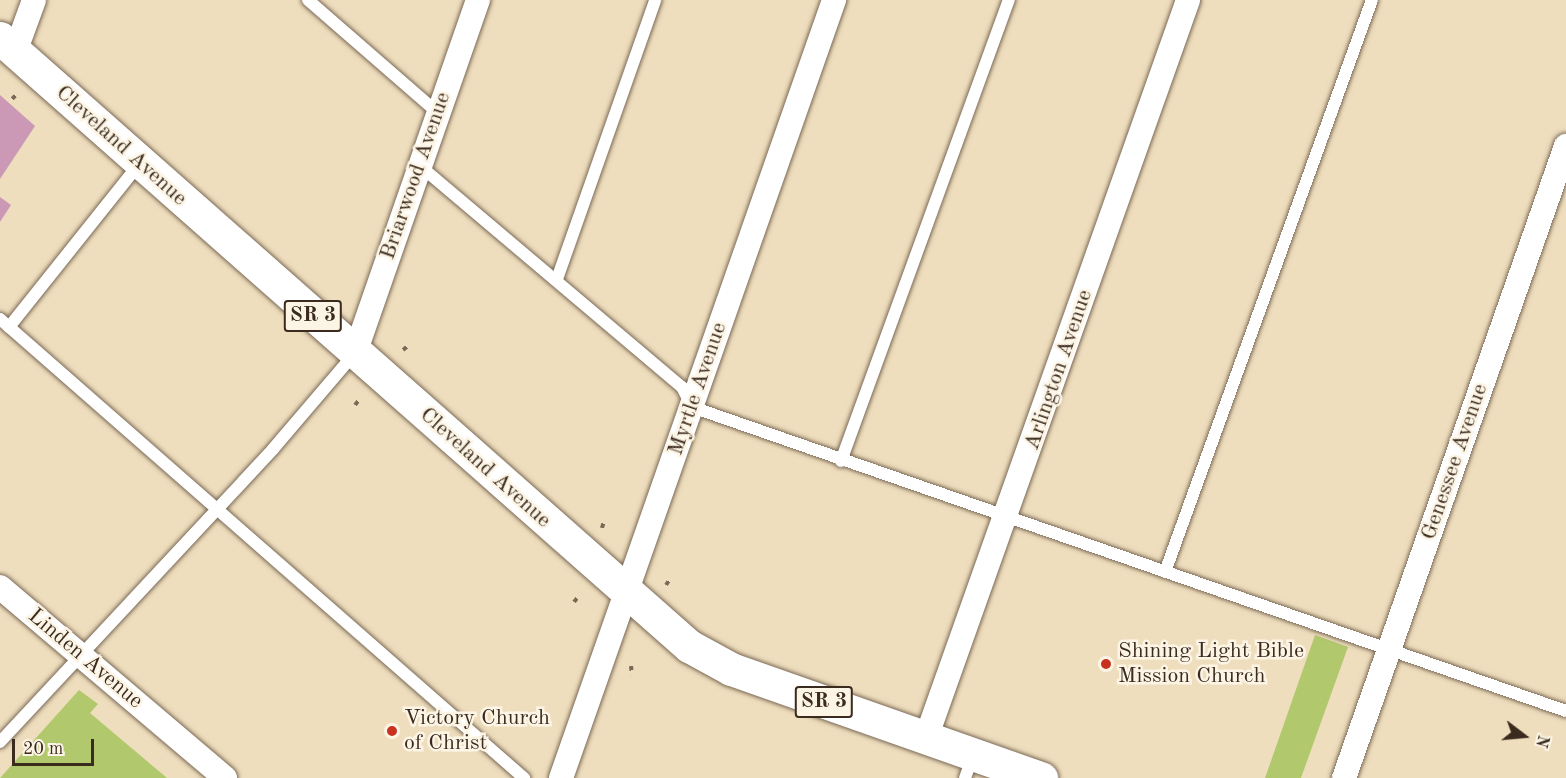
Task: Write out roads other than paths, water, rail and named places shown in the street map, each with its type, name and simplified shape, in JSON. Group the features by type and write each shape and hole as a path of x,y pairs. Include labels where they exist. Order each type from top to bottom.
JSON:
{"main road":[{"name":"Cleveland Avenue","path":"7,45 626,593 689,646 731,669 926,738 969,766 1036,777"}],"street":[{"path":"7,45 34,0"},
{"name":"Briarwood Avenue","path":"355,353 478,0"},
{"name":"Myrtle Avenue","path":"561,778 834,0"},
{"name":"Arlington Avenue","path":"926,738 1006,520 1188,0"},
{"name":"Genessee Avenue","path":"1344,778 1386,650 1566,146"},
{"name":"Linden Avenue","path":"0,587 225,778"}],"lane":[{"path":"308,0 438,113"},
{"path":"557,279 655,0"},
{"path":"841,461 1009,0"},
{"path":"1165,573 1372,0"},
{"path":"140,163 4,323 215,513 524,778"},
{"path":"419,165 557,279 682,387 692,407 1006,520 1566,711"},
{"path":"0,742 215,513 355,353"}],"place":[{"name":"Shining Light Bible Mission Church","path":"1106,664"},
{"name":"Victory Church of Christ","path":"392,731"}]}
